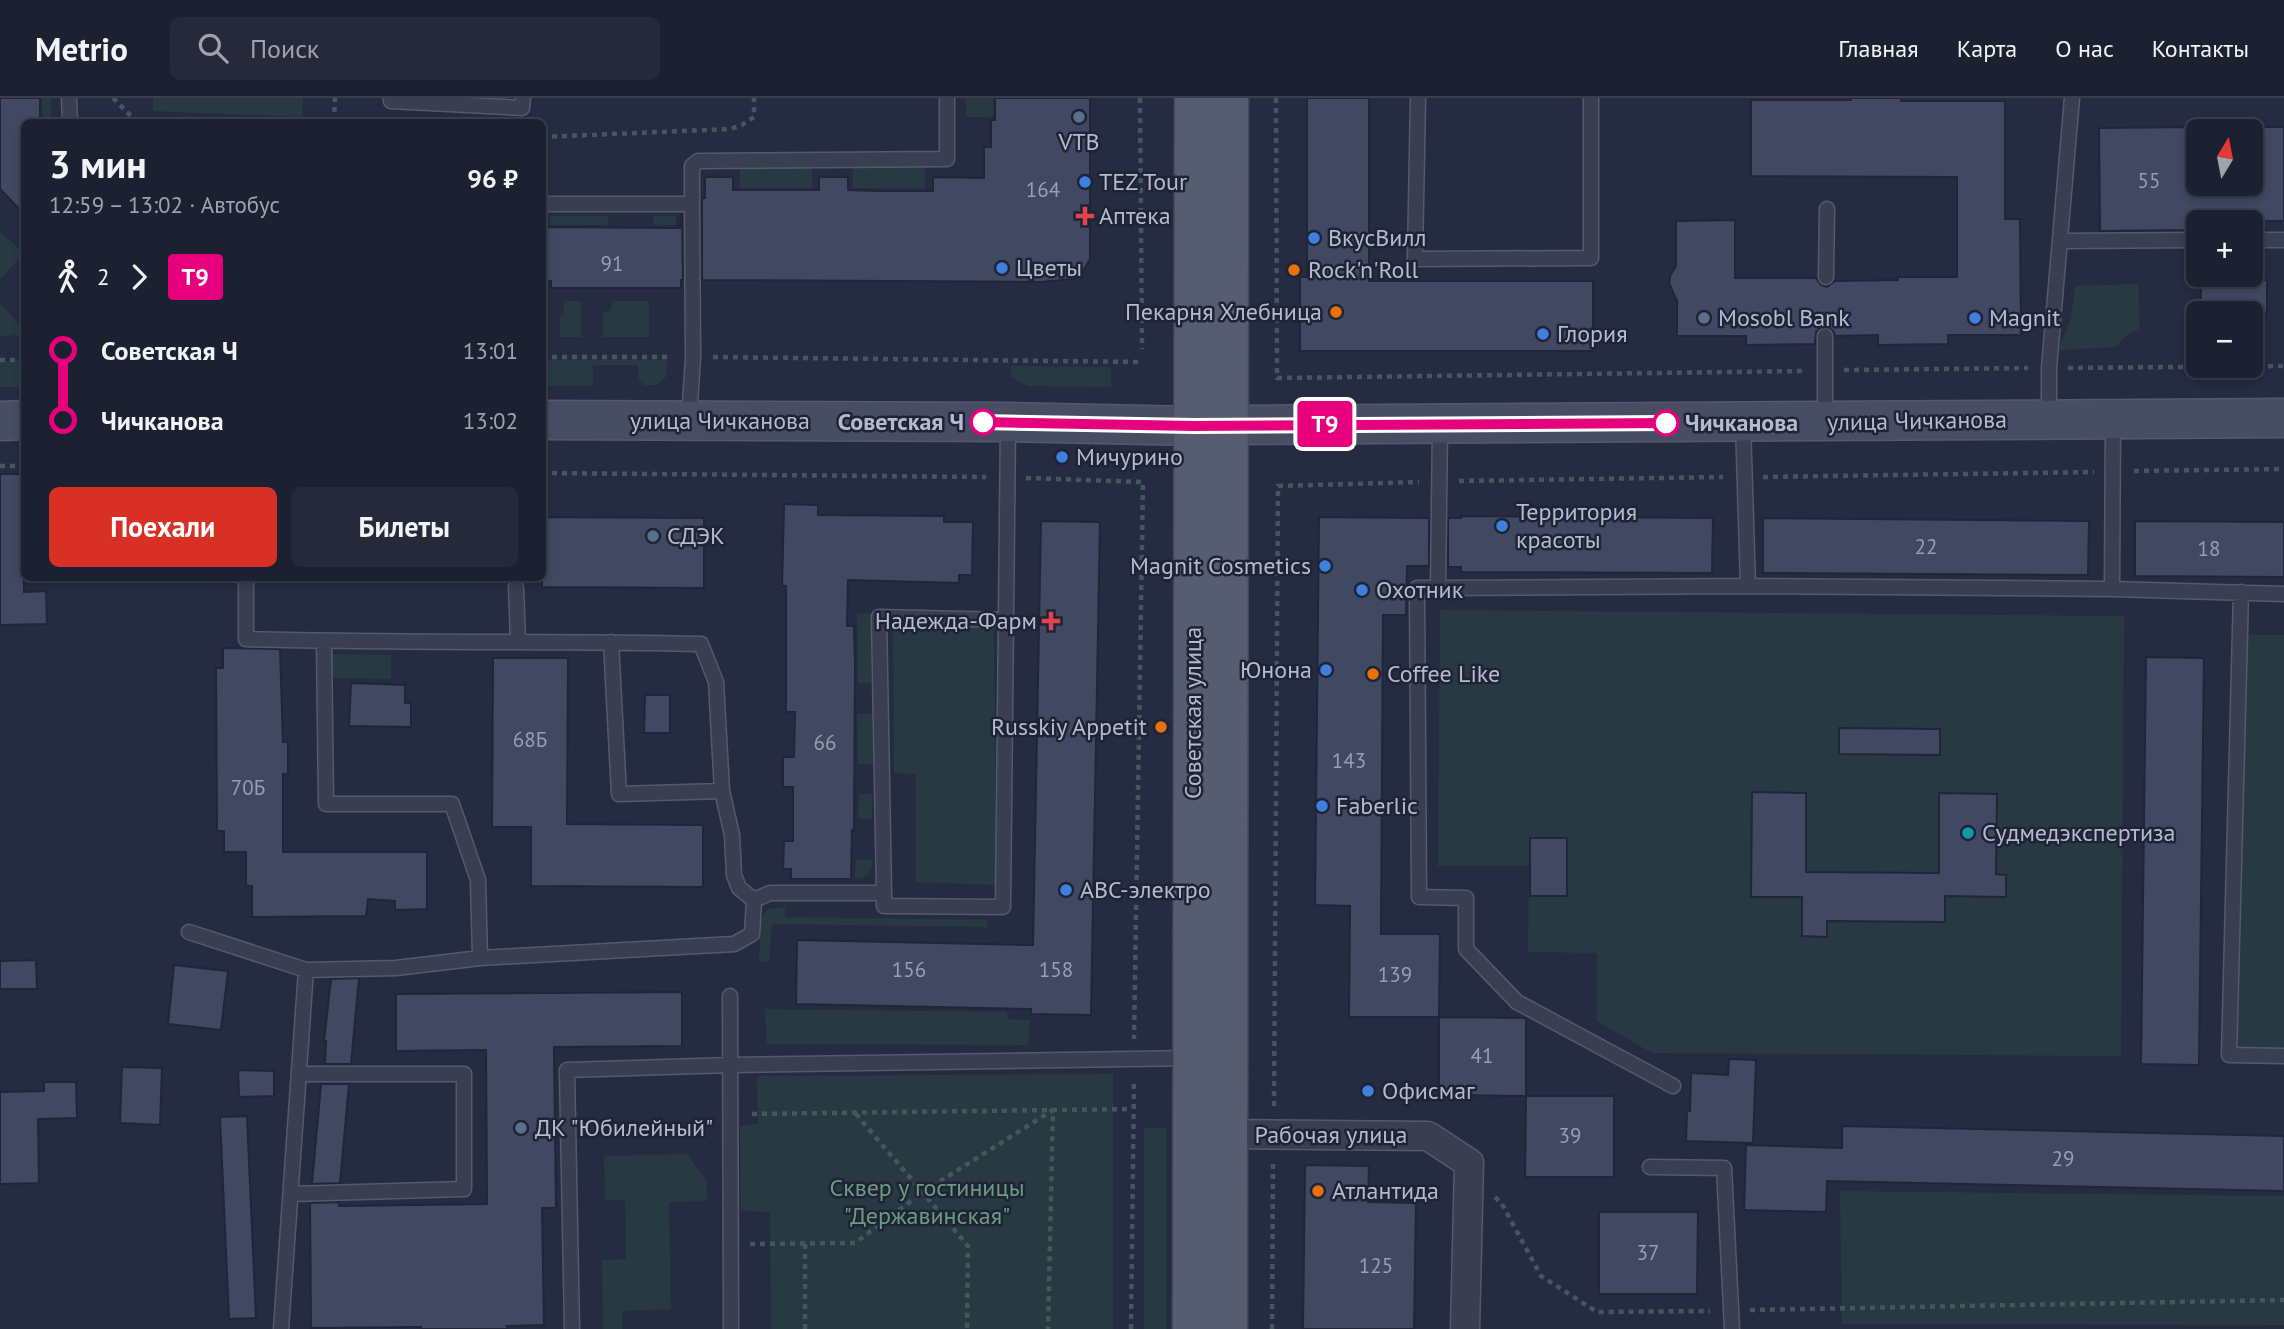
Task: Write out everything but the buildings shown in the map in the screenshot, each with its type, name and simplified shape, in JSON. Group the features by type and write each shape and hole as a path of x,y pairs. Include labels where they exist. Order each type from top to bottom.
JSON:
{"main road":[{"name":"Советская улица","path":"1192,1329 1194,1058 1211,425 1194,98"},
{"path":"1228,1329 1228,1134 1211,425 1229,98"},
{"name":"улица Чичканова","path":"546,420 1211,425 2284,418"},
{"path":"0,421 21,420"}],"street":[{"name":"Рабочая улица","path":"1228,1134 1428,1136 1469,1163 1469,1173"},
{"path":"1465,1329 1469,1173"}],"lane":[{"path":"69,98 70,119"},
{"path":"391,98 391,101 523,108 523,98"},
{"path":"689,422 692,357 692,166 698,161 947,159 947,98"},
{"path":"1418,98 1415,259 1591,258 1591,98"},
{"path":"2049,420 2049,368 2072,98"},
{"path":"546,204 692,204"},
{"path":"1826,278 1828,209"},
{"path":"2060,241 2186,240"},
{"path":"2263,240 2284,240"},
{"path":"1825,336 1825,422"},
{"path":"2112,589 2113,419"},
{"path":"1006,620 879,617 884,906 1003,907 1006,620 1007,478 1008,422"},
{"path":"1744,423 1748,586"},
{"path":"1438,587 1440,424"},
{"path":"246,581 246,639 701,644 716,682 722,791 732,835 734,875 739,888 754,900"},
{"path":"1673,1086 1517,1002 1466,949 1466,898 1419,897 1417,588 1748,586 2112,589 2284,594"},
{"path":"516,587 518,641"},
{"path":"2241,592 2230,1055 2284,1056"},
{"path":"324,641 326,804 452,804 478,880 480,958"},
{"path":"611,642 619,794 722,791"},
{"path":"754,900 769,893 884,893"},
{"path":"189,932 306,970 396,968 480,958 734,944 752,934 754,900"},
{"path":"281,1329 306,970"},
{"path":"730,996 732,1329"},
{"path":"572,1329 567,1070 1134,1057 1194,1058"},
{"path":"291,1194 464,1189 464,1074 300,1074"},
{"path":"1650,1167 1724,1168 1732,1329"}],"path":[{"path":"113,98 134,119"},
{"path":"334,119 335,98"},
{"path":"546,137 730,129 754,117 754,98"},
{"path":"1140,98 1142,349"},
{"path":"1276,98 1277,377 1825,370"},
{"path":"546,357 1142,362"},
{"path":"0,360 21,360"},
{"path":"0,466 21,466"},
{"path":"1272,1329 1279,486 1439,481 2284,469"},
{"path":"546,473 1143,482 1132,1110 1131,1329"},
{"path":"732,1244 855,1243 923,1192 1053,1110"},
{"path":"1048,1329 1053,1110"},
{"path":"730,1114 1132,1110"},
{"path":"856,1113 968,1246 967,1329"},
{"path":"1469,1173 1502,1204 1541,1276 1597,1312 2284,1300"},
{"path":"805,1244 805,1329"}],"green space":[{"path":"42,98 51,98 51,119 43,119"},
{"path":"153,98 303,98 302,117 153,111"},
{"path":"966,98 993,98 993,117 966,117"},
{"path":"740,168 812,168 812,188 740,188"},
{"path":"853,168 925,168 925,188 853,188"},
{"path":"549,216 608,216 608,225 550,225"},
{"path":"653,216 676,216 676,225 654,225"},
{"path":"0,232 21,250 21,256 0,278"},
{"path":"2138,284 2140,331 2128,334 2115,347 2058,350 2071,319 2075,286"},
{"path":"564,301 581,301 581,337 560,337 560,316 564,315"},
{"path":"612,301 649,301 649,337 603,337 603,313 611,310"},
{"path":"0,303 21,326 21,335 0,336"},
{"path":"546,360 667,360 666,377 657,385 644,385 639,380 638,365 593,365 591,386 546,386"},
{"path":"0,361 21,361 21,387 0,387"},
{"path":"1011,366 1111,367 1111,387 1028,386 1011,377"},
{"path":"1440,610 2124,616 2121,1056 1652,1053 1597,1021 1597,953 1528,952 1529,866 1438,866"},
{"path":"871,613 871,683 858,683 857,614"},
{"path":"893,626 994,628 996,885 916,882 916,774 894,773"},
{"path":"2234,635 2284,635 2284,1052 2234,1052"},
{"path":"318,654 391,655 391,679 318,678"},
{"path":"857,714 872,714 873,764 858,764"},
{"path":"859,794 872,794 872,819 858,818"},
{"path":"856,860 873,860 866,876 855,878"},
{"path":"785,907 785,917 987,920 988,927 772,924 769,962 759,961 761,918 768,909"},
{"path":"765,1009 1007,1012 1007,1019 1030,1020 1028,1045 767,1044"},
{"name":"Сквер у гостиницы \"Державинская\"","path":"1113,1074 1113,1329 771,1329 770,1212 741,1211 740,1126 758,1124 757,1076"},
{"path":"1144,1128 1166,1128 1166,1329 1144,1329"},
{"path":"686,1154 706,1179 707,1201 669,1202 671,1309 622,1311 622,1329 603,1329 602,1260 626,1259 625,1200 605,1200 604,1156"},
{"path":"1840,1191 2284,1196 2284,1325 1842,1324"}],"bus line":[{"name":"Т9","path":"983,422 1193,426 1666,423"}],"place":[{"name":"VTB","path":"1079,117"},
{"name":"TEZ Tour","path":"1085,182"},
{"name":"Аптека","path":"1085,216"},
{"name":"ВкусВилл","path":"1314,238"},
{"name":"Цветы","path":"1002,268"},
{"name":"Rock'n'Roll","path":"1294,270"},
{"name":"Пекарня Хлебница","path":"1336,312"},
{"name":"Mosobl Bank","path":"1704,318"},
{"name":"Magnit","path":"1975,318"},
{"name":"Глория","path":"1543,334"},
{"name":"Советская Ч","path":"983,422"},
{"name":"Чичканова","path":"1666,423"},
{"name":"Мичурино","path":"1062,457"},
{"name":"Территория красоты","path":"1502,526"},
{"name":"СДЭК","path":"653,536"},
{"name":"Magnit Cosmetics","path":"1325,566"},
{"name":"Охотник","path":"1362,590"},
{"name":"Надежда-Фарм","path":"1051,621"},
{"name":"Юнона","path":"1326,670"},
{"name":"Coffee Like","path":"1373,674"},
{"name":"Russkiy Appetit","path":"1161,727"},
{"name":"Faberlic","path":"1322,806"},
{"name":"Судмедэкспертиза","path":"1968,833"},
{"name":"АВС-электро","path":"1066,890"},
{"name":"Офисмаг","path":"1368,1091"},
{"name":"ДК \"Юбилейный\"","path":"521,1128"},
{"name":"Атлантида","path":"1318,1191"}]}
